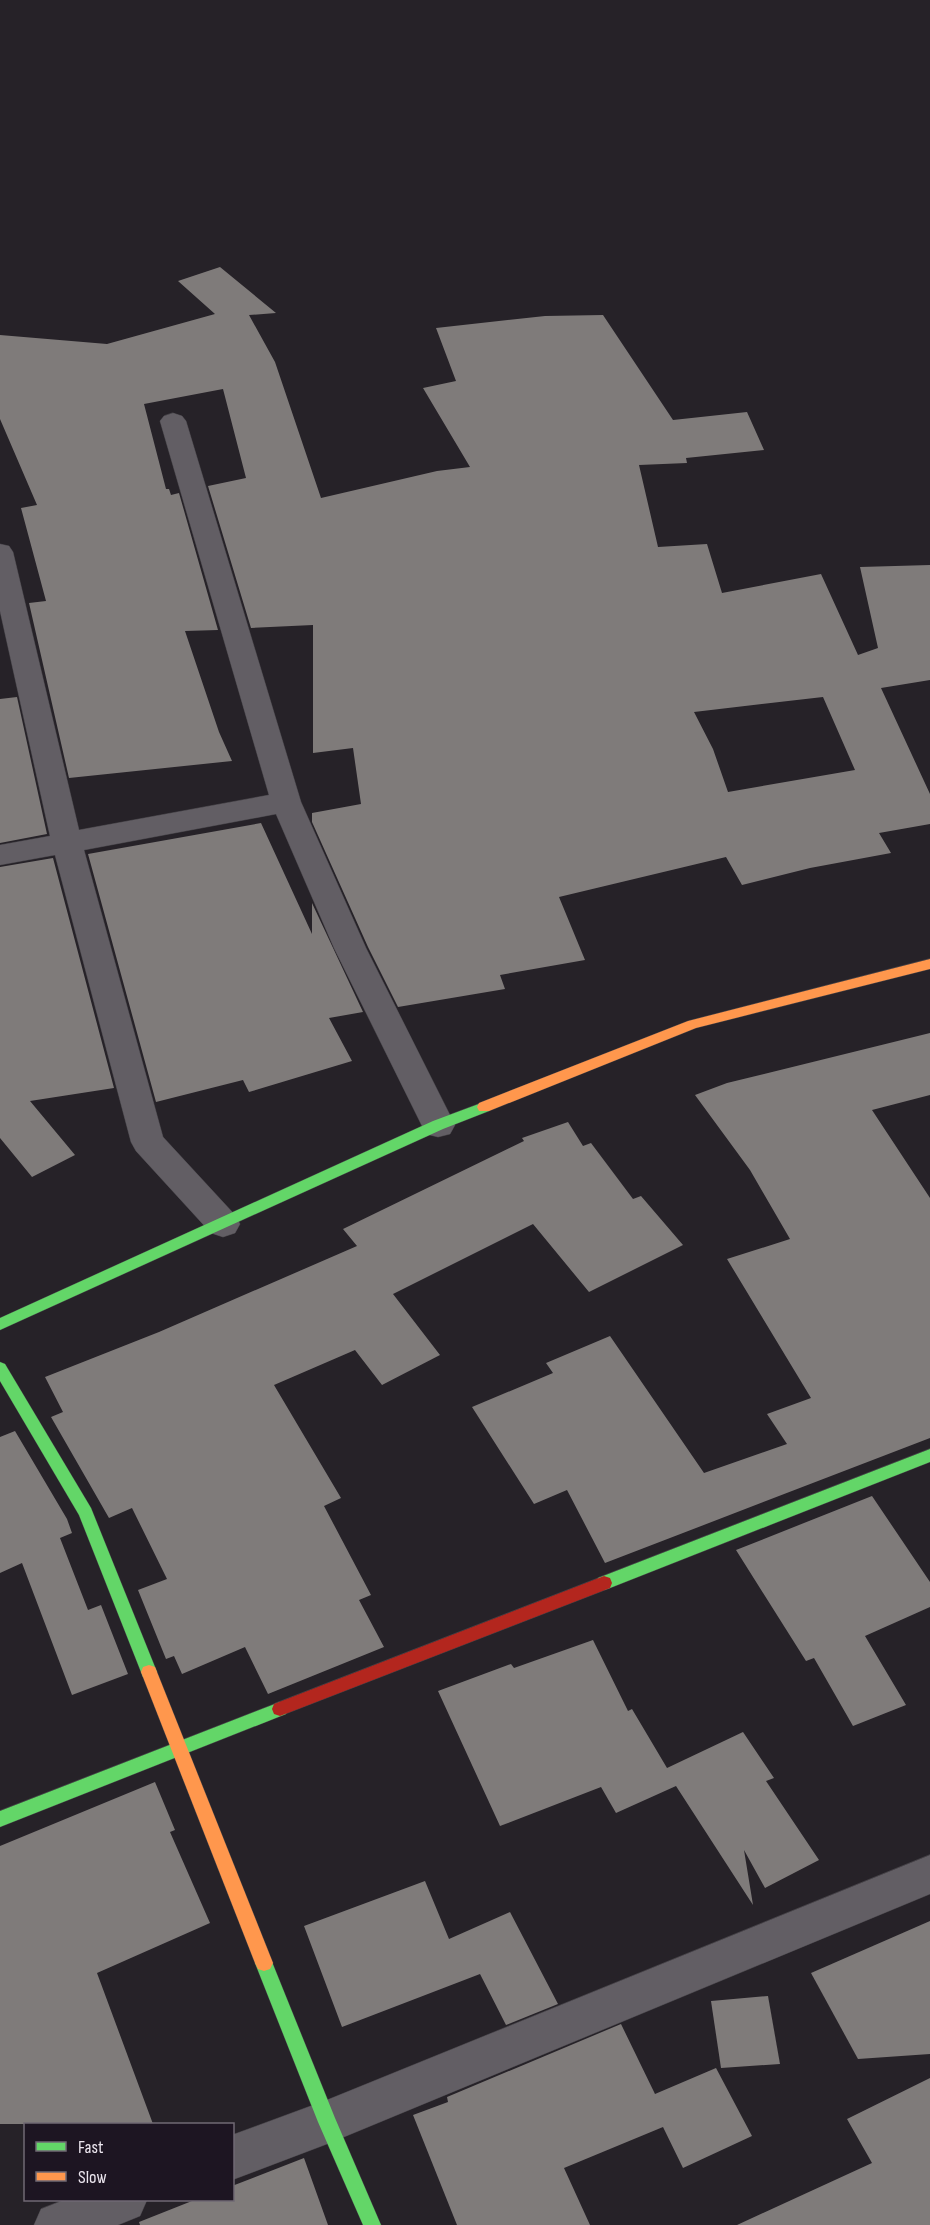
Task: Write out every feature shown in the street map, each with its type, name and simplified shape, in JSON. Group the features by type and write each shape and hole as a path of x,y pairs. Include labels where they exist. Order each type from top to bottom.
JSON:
{"street":[{"path":"173,421 286,802 350,948 438,1125"},
{"path":"0,552 67,843 148,1142 223,1224"},
{"path":"0,855 286,802"},
{"path":"0,1324 438,1125 693,1024 930,964"},
{"path":"0,1368 86,1513 181,1748 327,2122 372,2225"},
{"path":"0,1819 930,1455"},
{"path":"234,2157 327,2122 930,1874"},
{"path":"57,2225 119,2201"}],"building":[{"path":"220,267 276,313 249,315 275,362 321,498 437,471 470,467 423,388 456,381 436,328 545,316 603,315 673,420 747,412 764,450 686,458 687,463 639,465 658,547 707,544 722,593 821,574 858,655 878,648 860,567 930,565 930,680 881,688 930,794 930,824 879,833 891,853 810,868 742,885 726,857 559,897 585,960 500,975 505,989 398,1007 368,947 312,822 312,813 361,804 353,748 313,753 313,625 251,628 208,486 246,478 223,389 144,404 166,489 169,489 171,495 179,493 218,630 185,631 219,732 232,761 69,778 29,603 46,601 21,508 37,505 0,419 0,335 107,344 215,314 178,281","holes":["823,697 855,770 728,792 713,749 694,712"]},
{"path":"17,697 47,834 0,843 0,699"},
{"path":"261,823 312,934 312,903 363,1012 329,1018 352,1061 249,1092 243,1080 156,1102 88,854"},
{"path":"53,858 114,1088 30,1101 75,1155 32,1177 0,1138 0,867"},
{"path":"930,1033 930,1095 872,1110 930,1198 930,1438 605,1563 567,1490 534,1504 472,1407 553,1373 546,1363 610,1336 704,1473 787,1444 767,1414 811,1398 727,1259 790,1239 750,1170 695,1095 727,1083"},
{"path":"568,1122 583,1146 591,1143 633,1199 641,1196 683,1245 589,1292 533,1224 393,1294 440,1355 382,1385 355,1350 274,1385 341,1498 324,1506 371,1595 359,1600 384,1647 268,1694 245,1647 182,1674 174,1656 166,1659 138,1590 167,1579 132,1508 109,1518 51,1417 63,1412 45,1377 159,1332 357,1246 343,1229 524,1141 522,1138"},
{"path":"15,1431 67,1519 72,1533 60,1538 88,1610 101,1605 128,1674 72,1695 22,1563 0,1573 0,1437"},
{"path":"872,1496 930,1582 930,1607 865,1636 906,1705 853,1726 814,1658 806,1661 736,1550"},
{"path":"593,1640 628,1711 632,1709 667,1768 743,1732 774,1778 766,1781 819,1860 765,1888 744,1850 753,1905 676,1786 616,1813 601,1787 500,1826 438,1691 511,1664 514,1668"},
{"path":"155,1782 175,1830 170,1832 210,1923 97,1973 153,2123 0,2124 0,1846"},
{"path":"425,1881 449,1939 510,1912 558,2004 506,2025 480,1974 342,2027 304,1926"},
{"path":"930,1921 930,2054 858,2059 811,1973"},
{"path":"768,1996 780,2064 721,2068 711,2001"},
{"path":"621,2024 655,2094 716,2068 752,2136 683,2168 663,2127 564,2168 590,2225 457,2225 413,2115 448,2102 447,2097"},
{"path":"930,2078 930,2225 737,2225 872,2163 847,2119"},
{"path":"304,2158 328,2225 140,2225 139,2222 192,2201 234,2201 234,2185"}],"traffic: fast":[{"path":"0,1324 438,1125 484,1107"},
{"path":"0,1368 86,1513 149,1672"},
{"path":"604,1583 930,1455"},
{"path":"0,1819 280,1709"},
{"path":"264,1963 327,2122 372,2225"}],"traffic: slow":[{"path":"484,1107 693,1024 930,964"},
{"path":"149,1672 264,1963"}],"traffic: jam":[{"path":"280,1709 604,1583"}]}
